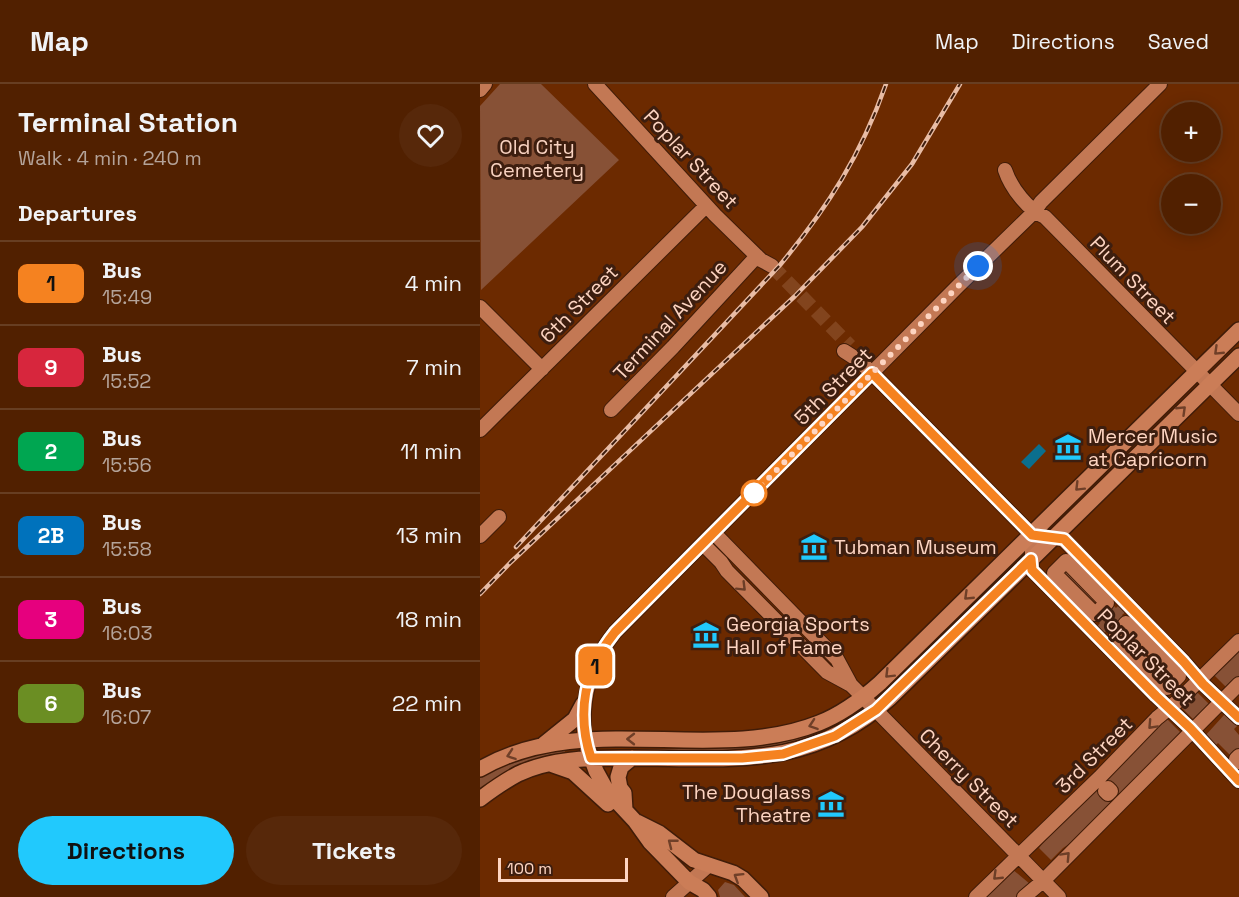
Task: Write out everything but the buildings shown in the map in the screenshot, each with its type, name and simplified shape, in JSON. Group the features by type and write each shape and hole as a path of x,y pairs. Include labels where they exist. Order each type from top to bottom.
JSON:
{"main road":[{"path":"480,769 504,757 540,747 585,740 740,739 771,736 820,722 843,711 880,683 1239,330"},
{"path":"480,799 519,774 548,764 591,758 742,758 783,754 835,736 876,710 1239,356"},
{"path":"540,747 575,719 583,704"},
{"path":"585,740 604,786 650,842 689,882 703,890 709,897"},
{"path":"630,815 618,777 621,767 632,758"},
{"path":"548,764 573,772 609,804 659,833 694,860 733,873 743,879 761,897"}],"street":[{"path":"480,90 485,84"},
{"name":"Poplar Street","path":"595,84 706,206 764,264"},
{"name":"5th Street","path":"585,740 583,704 597,661 609,640 625,621 1160,84"},
{"name":"Plum Street","path":"1005,170 1007,178 1034,212 1045,217 1239,414"},
{"name":"6th Street","path":"480,430 706,206"},
{"name":"Terminal Avenue","path":"610,410 673,347 764,264"},
{"path":"480,307 542,369"},
{"path":"847,349 1032,535 1031,559 1010,555"},
{"path":"480,536 499,517"},
{"name":"Cherry Street","path":"714,532 837,659 851,686"},
{"name":"Poplar Street","path":"1032,535 1064,539 1199,680 1239,718"},
{"name":"Cherry Street","path":"703,544 721,562 727,572 827,672 851,686 863,697 1059,897"},
{"path":"727,572 730,561 734,558 740,559"},
{"name":"Poplar Street","path":"1031,559 1032,570 1170,708 1239,781"},
{"path":"1126,623 1179,676 1167,688 1116,635 1126,623"},
{"name":"3rd Street","path":"976,897 1100,777 1157,718 1239,641"},
{"path":"1024,897 1043,881 1239,684"},
{"path":"1239,756 1236,759 1239,762"},
{"path":"673,897 709,865"}],"green space":[{"name":"Old City Cemetery","path":"500,84 541,84 619,160 481,290 480,106"},
{"path":"1068,560 1116,608 1120,604 1127,611 1122,615 1173,667 1187,674 1169,695 1163,695 1154,686 1158,681 1107,630 1102,635 1096,628 1100,623 1052,571"},
{"path":"1239,646 1239,679 1228,689 1212,673"},
{"path":"1196,691 1211,706 1195,721 1180,706"},
{"path":"1224,715 1228,715 1239,724 1234,729 1239,735 1239,764 1218,743 1214,747 1205,736"},
{"path":"847,716 807,738 763,752 615,752 620,749 679,749"},
{"path":"1166,718 1182,734 1080,837 1063,848 1051,860 1039,848 1063,818"},
{"path":"564,749 565,752 536,760 480,791 480,777 490,771"},
{"path":"1012,869 1030,884 1029,886 1016,897 983,897"},
{"path":"725,882 734,885 745,897 720,897 718,890"}],"water":[{"path":"1039,444 1046,451 1029,469 1021,462"}],"tunnel":[{"path":"772,266 850,346"}],"railway":[{"path":"516,547 780,265 842,179 866,134 886,84"},
{"path":"480,594 511,562 795,296 862,227 912,164 960,84"}],"bus line":[{"name":"1","path":"1239,718 1217,699 1064,539 1032,535 872,373 615,632 603,648 591,674 583,704 585,740 591,758 742,758 783,754 812,746 852,727 876,710 1031,559 1032,570 1190,728 1239,781"}],"place":[{"name":"Mercer Music at Capricorn","path":"1068,447"},
{"name":"Tubman Museum","path":"814,547"},
{"name":"Georgia Sports Hall of Fame","path":"706,635"},
{"name":"The Douglass Theatre","path":"831,804"}],"route":[{"path":"754,493 978,266"}]}
